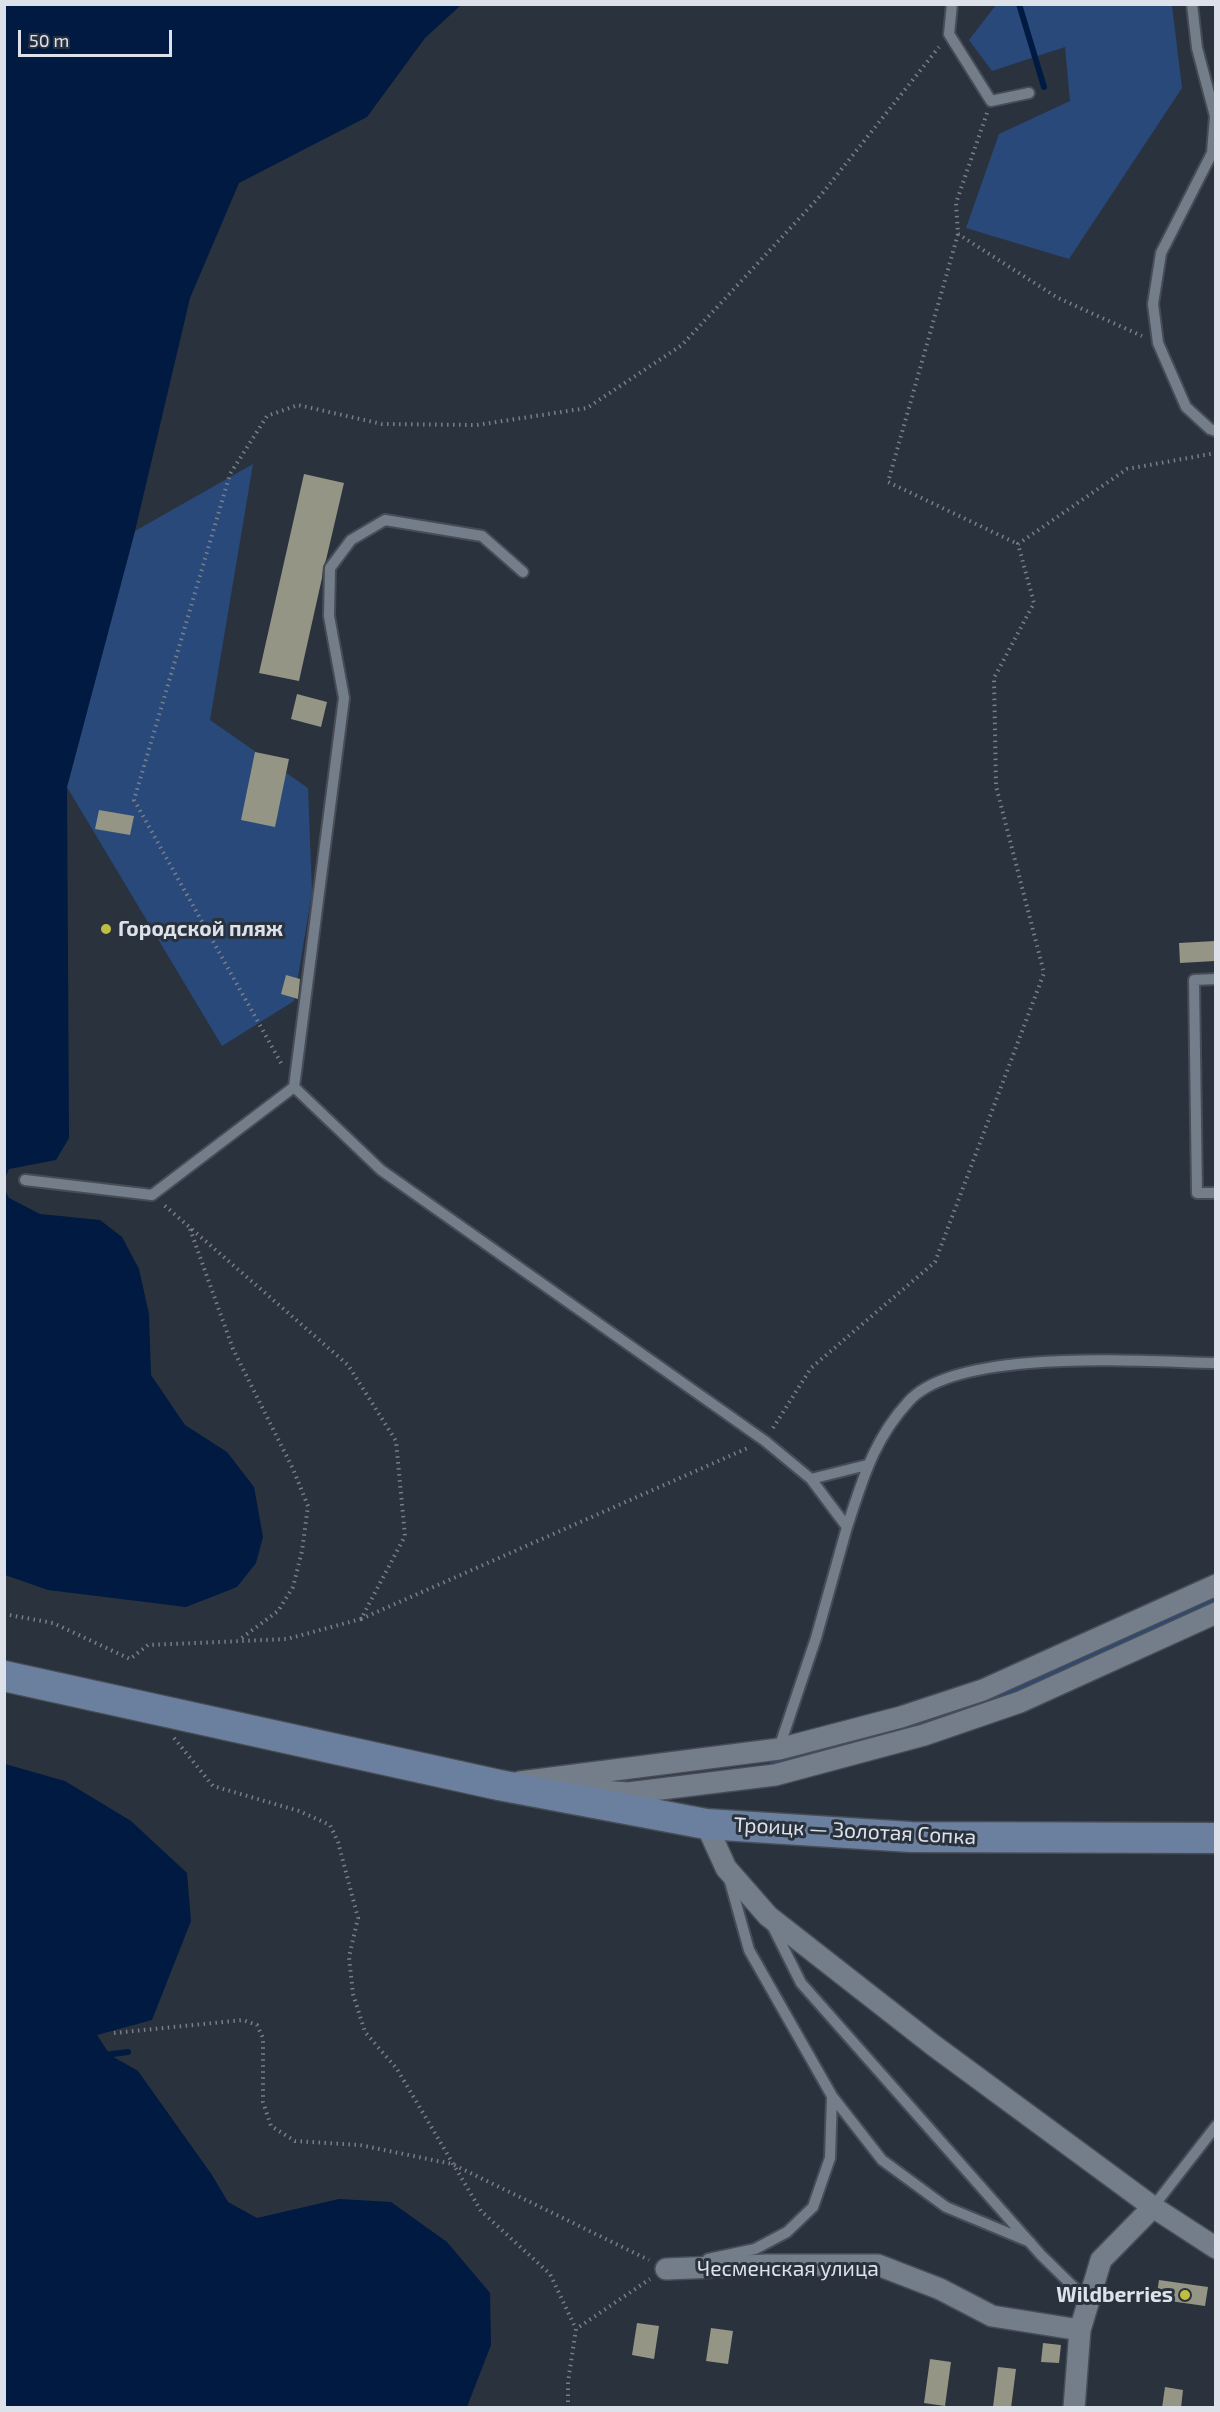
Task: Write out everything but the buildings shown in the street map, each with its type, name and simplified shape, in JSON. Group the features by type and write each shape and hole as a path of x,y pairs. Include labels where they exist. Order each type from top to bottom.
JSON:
{"street":[{"path":"499,1785 778,1749 901,1717 982,1690 1215,1585"},
{"path":"499,1785 628,1793 775,1775 924,1735 1020,1702 1215,1613"},
{"name":"Троицк — Золотая Сопка","path":"4,1676 499,1785 706,1824 911,1837 1215,1838"},
{"path":"706,1824 726,1868 768,1916 933,2045 1153,2207 1215,2248"},
{"path":"1074,2408 1080,2330 1101,2260 1153,2207"},
{"name":"Чесменская улица","path":"666,2269 767,2265 878,2265 940,2289 992,2316 1080,2330"}],"lane":[{"path":"952,4 949,34 991,101 1029,93"},
{"path":"1192,4 1197,48 1215,116 1212,153 1161,253 1153,304 1158,343 1186,407 1215,431"},
{"path":"25,1180 152,1195 294,1087 344,698 329,616 330,568 351,540 385,520 482,536 523,572"},
{"path":"1215,980 1194,980 1197,1193 1215,1193"},
{"path":"294,1087 381,1170 765,1441 811,1479 847,1527"},
{"path":"778,1749 816,1638 867,1465 880,1437 910,1399 942,1380 972,1371 1029,1362 1215,1363"},
{"path":"811,1479 867,1465"},
{"path":"726,1868 749,1950 832,2097 882,2160 946,2207 1030,2242"},
{"path":"768,1916 801,1983 1030,2242 1088,2301"},
{"path":"666,2269 755,2248 788,2232 813,2207 830,2158 832,2097"},
{"path":"1153,2207 1215,2126"}],"path":[{"path":"4,1614 53,1623 130,1659 148,1645 287,1639 361,1619 765,1441 811,1368 935,1262 1044,973 996,786 994,678 1034,603 1018,544 888,482 958,234 956,203 991,101"},
{"path":"958,234 1058,298 1158,343"},
{"path":"1018,544 1127,469 1215,453"},
{"path":"152,1195 348,1365 396,1442 405,1536 361,1619"},
{"path":"190,1228 233,1349 293,1469 308,1506 302,1551 293,1587 278,1611 238,1640"},
{"path":"173,1738 213,1786 298,1811 330,1825 338,1842 358,1918 350,1957 352,1994 365,2031 397,2069 481,2211 550,2274 576,2329 568,2382 568,2408"},
{"path":"114,2033 243,2020 257,2025 263,2038 263,2102 271,2126 295,2141 360,2145 452,2164 666,2269"},
{"path":"576,2329 666,2269"}],"shaded area":[{"path":"5,4 461,5 425,38 367,117 239,183 190,298 135,531 67,787 69,1138 56,1160 9,1169 5,1178"},
{"path":"996,5 1172,5 1182,88 1069,259 966,228 999,134 1070,101 1065,47 992,71 969,40"},
{"path":"253,464 210,720 308,788 312,892 294,1001 222,1046 67,787 135,531"},
{"path":"4,1188 9,1198 40,1214 100,1220 122,1237 139,1269 149,1314 151,1375 185,1425 227,1452 254,1487 263,1537 256,1563 237,1587 186,1607 48,1590 5,1575"},
{"path":"1215,1593 1215,1605 955,1719 771,1769 770,1760"},
{"path":"5,1764 65,1781 131,1821 187,1873 191,1921 152,2020 97,2035 110,2055 138,2071 212,2175 228,2202 257,2218 339,2199 391,2202 447,2242 490,2293 491,2345 467,2407 5,2407"}],"waterway":[{"path":"1019,4 1044,87"},
{"path":"104,2055 128,2052"}],"place":[{"name":"Городской пляж","path":"106,929"},
{"name":"Wildberries","path":"1185,2295"}]}
